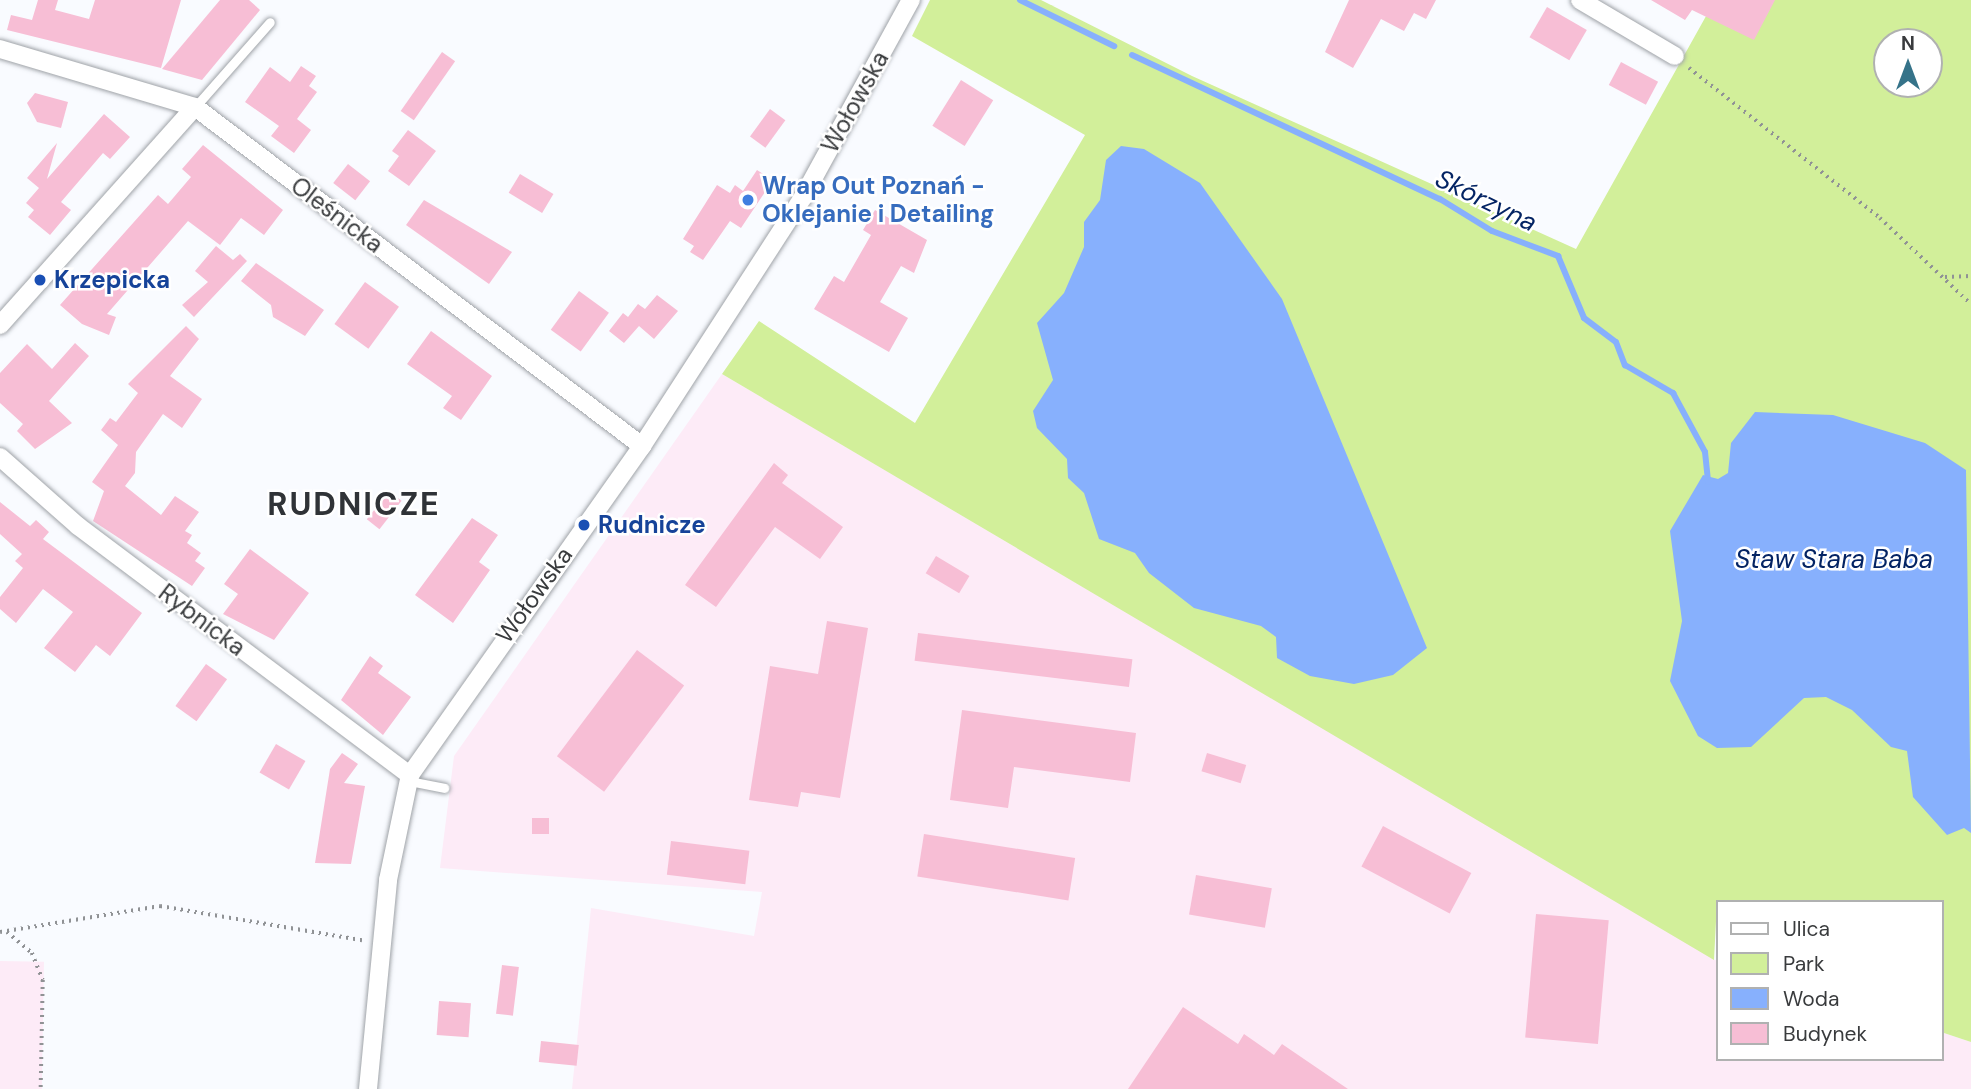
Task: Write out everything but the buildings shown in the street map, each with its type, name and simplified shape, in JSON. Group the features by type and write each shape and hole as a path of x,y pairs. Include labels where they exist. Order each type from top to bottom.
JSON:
{"street":[{"name":"Wołowska","path":"368,1089 393,842 409,778 642,446 803,197 911,0"},
{"path":"1580,0 1675,56"},
{"name":"Oleśnicka","path":"0,50 195,107 642,446"},
{"path":"0,325 195,107"},
{"name":"Rybnicka","path":"0,457 78,526 409,778"}],"lane":[{"path":"195,107 270,22"},
{"path":"409,778 444,788"}],"path":[{"path":"1675,56 1880,218 1971,304"},
{"path":"1943,277 1971,276"},
{"path":"0,932 160,906 382,942"},
{"path":"7,932 32,953 43,981 41,1089"}],"shaded area":[{"path":"722,374 1716,960 1716,1061 1943,1061 1943,1033 1971,1042 1971,1089 572,1089 591,908 754,936 762,892 440,868 454,756"},
{"path":"0,961 44,962 42,1089 0,1089"}],"green space":[{"path":"930,0 1041,0 1192,76 1576,249 1715,0 1971,0 1971,1042 1943,1033 1943,900 1716,900 1714,960 722,374 759,321 915,423 1085,135 912,36"}],"water":[{"path":"1121,146 1144,149 1200,183 1282,299 1427,648 1393,675 1354,684 1310,676 1277,658 1276,637 1261,626 1194,608 1149,573 1135,553 1099,539 1084,493 1068,478 1067,459 1037,428 1033,411 1053,380 1037,323 1064,293 1084,247 1084,222 1100,200 1106,160"},
{"name":"Staw Stara Baba","path":"1755,412 1833,415 1925,443 1966,470 1971,833 1964,828 1947,835 1913,797 1907,751 1891,747 1852,710 1826,697 1804,698 1751,747 1717,748 1698,736 1670,681 1682,621 1670,531 1703,475 1718,479 1728,473 1731,443"}],"waterway":[{"name":"Skórzyna","path":"1020,0 1114,46"},
{"name":"Skórzyna","path":"1132,55 1440,199 1492,231 1558,256 1584,318 1616,342 1625,365 1673,393 1705,452 1708,482"}],"place":[{"name":"Wrap Out Poznań - Oklejanie i Detailing","path":"748,200"},
{"name":"Krzepicka","path":"40,280"},
{"name":"Rudnicze","path":"584,525"}],"district":[{"name":"RUDNICZE","path":"354,504"}]}
